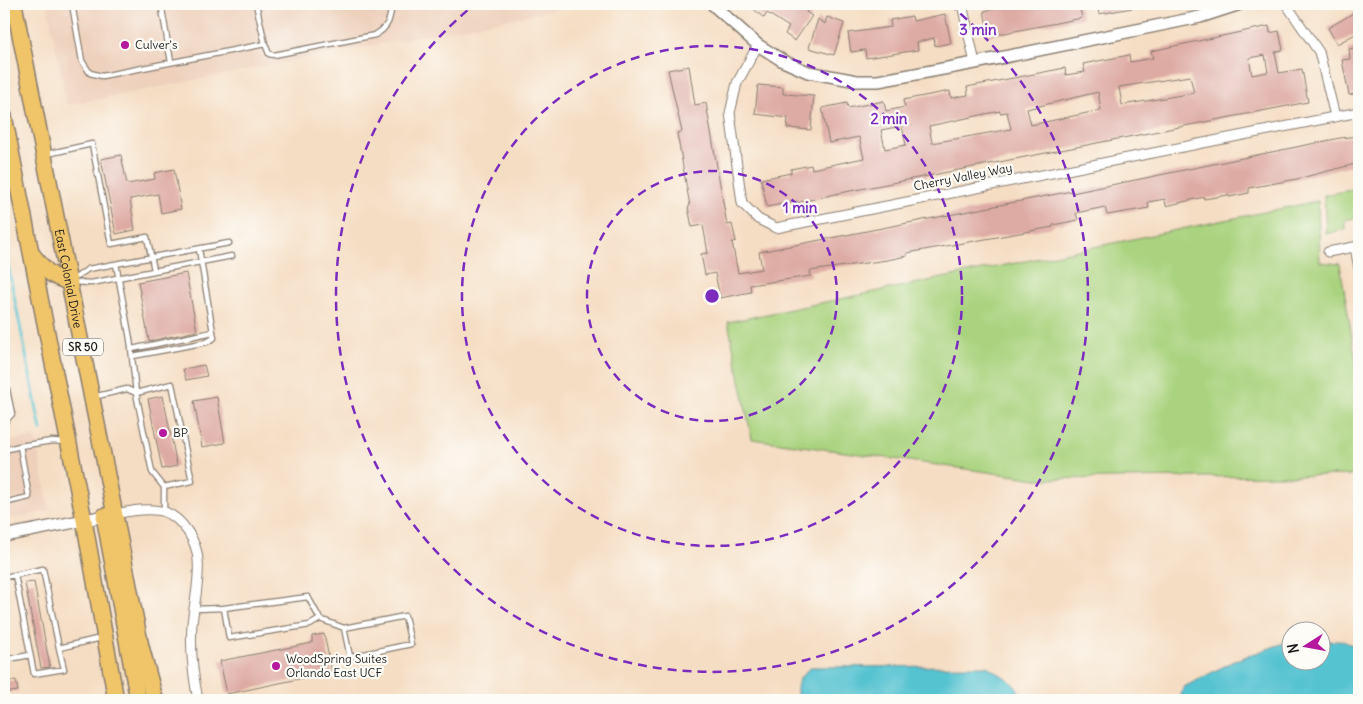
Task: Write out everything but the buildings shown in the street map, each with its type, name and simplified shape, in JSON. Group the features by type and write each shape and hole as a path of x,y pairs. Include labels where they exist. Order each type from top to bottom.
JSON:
{"highway":[{"name":"East Colonial Drive","path":"14,4 92,397 110,515 151,700"},
{"name":"SR 50","path":"4,116 9,174 31,253 84,520 116,700"},
{"path":"31,253 44,270 57,279 70,282"},
{"path":"110,515 138,700"},
{"path":"140,645 155,700"}],"street":[{"path":"712,4 758,45 783,61 808,72 857,82 878,81 975,63 1200,17 1240,4"},
{"path":"962,4 975,63"},
{"path":"1286,4 1319,52 1335,116"},
{"name":"Cherry Valley Way","path":"758,45 737,83 730,113 742,202 758,219 776,228 1359,112"},
{"path":"1328,252 1357,246 1359,268"},
{"path":"4,536 136,510 164,512 174,518 188,532 196,545 198,576 194,609 192,657 198,700"}],"lane":[{"path":"72,4 82,61 90,72 102,76 265,44"},
{"path":"256,4 265,44 269,54 274,55 375,35 385,29 390,21 392,4"},
{"path":"162,9 171,62"},
{"path":"44,155 92,144 111,244 147,237 154,270"},
{"path":"70,282 88,269 230,243"},
{"path":"132,356 207,342 214,338 198,249"},
{"path":"70,282 91,283 232,256"},
{"path":"116,264 132,349 136,393 152,472 164,487 164,512"},
{"path":"132,349 213,332"},
{"path":"4,375 5,389 12,414 4,423"},
{"path":"92,397 127,389 136,393 172,384 192,481 164,487"},
{"path":"4,450 52,441 69,442"},
{"path":"4,503 28,497 20,446"},
{"path":"4,577 42,569 64,669 34,674 15,575"},
{"path":"194,609 224,608 308,597 320,619 344,628 405,616 411,644 350,657 344,628"},
{"path":"224,608 229,638 310,625 320,619"},
{"path":"59,648 105,638"},
{"path":"4,660 30,655"}],"shaded area":[{"path":"47,4 585,4 67,105"},
{"path":"35,436 50,511 4,520 4,443"}],"green space":[{"path":"1355,189 1359,217 1345,220 1345,229 1326,234 1324,195"},
{"path":"1318,201 1320,262 1340,264 1359,381 1359,475 1037,479 752,439 728,322"}],"water":[{"path":"1330,641 1343,641 1359,648 1359,700 1179,700 1184,687 1236,660 1280,644 1280,672 1330,672"},
{"path":"987,666 1013,684 1022,700 798,700 797,685 803,674 812,667"}],"waterway":[{"path":"4,246 41,430"}],"place":[{"name":"Culver's","path":"125,45"},
{"name":"BP","path":"163,433"},
{"name":"WoodSpring Suites Orlando East UCF","path":"276,666"}]}
